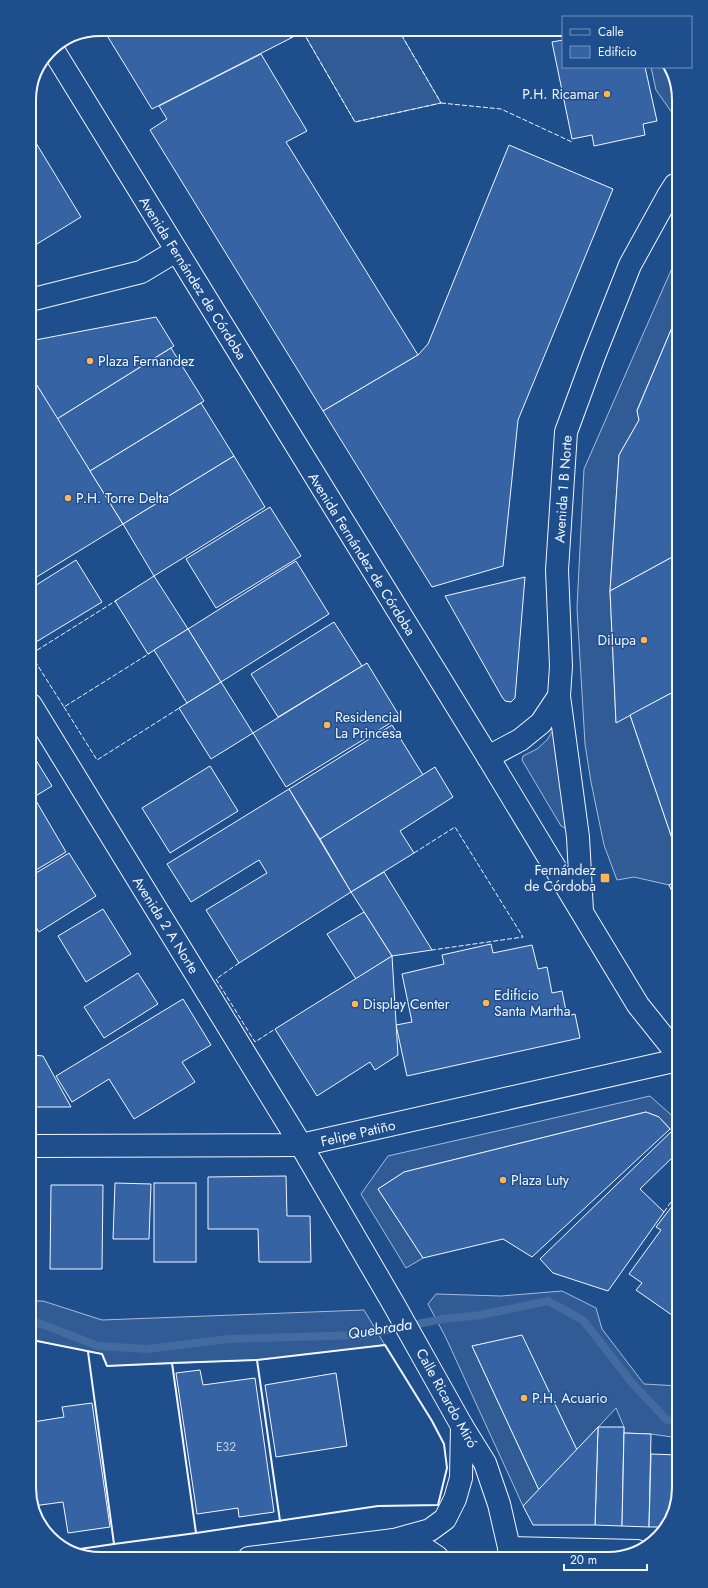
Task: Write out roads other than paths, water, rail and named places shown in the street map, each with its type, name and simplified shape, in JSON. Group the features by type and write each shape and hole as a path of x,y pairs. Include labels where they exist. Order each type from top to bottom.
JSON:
{"street":[{"name":"Avenida Fernández de Córdoba","path":"56,54 638,1005 672,1048"},
{"name":"Avenida 1 B Norte","path":"488,758 520,740 541,723 559,696 561,666 557,570 566,432 594,356 630,266 672,191"},
{"path":"36,298 141,272 176,251"},
{"path":"559,696 578,837 582,914"},
{"name":"Avenida 2 A Norte","path":"36,713 301,1145"},
{"name":"Felipe Patiño","path":"36,1146 301,1145 672,1061"},
{"name":"Calle Ricardo Miró","path":"301,1145 420,1348 462,1426 485,1463 498,1504 510,1552"},
{"path":"297,1552 394,1540 430,1530 445,1519 455,1499 461,1478 462,1426"},
{"path":"394,1540 429,1552"},
{"path":"510,1552 619,1551"}],"waterway":[{"name":"Quebrada","path":"36,1324 39,1323 98,1346 147,1349 229,1339 362,1335 443,1319 481,1315 548,1301 583,1320 632,1383 667,1420 672,1421"}],"place":[{"name":"P.H. Ricamar","path":"607,94"},
{"name":"Plaza Fernandez","path":"90,361"},
{"name":"P.H. Torre Delta","path":"68,498"},
{"name":"Dilupa","path":"644,640"},
{"name":"Residencial La Princesa","path":"327,725"},
{"name":"Fernández de Córdoba","path":"605,878"},
{"name":"Edificio Santa Martha","path":"486,1003"},
{"name":"Display Center","path":"355,1004"},
{"name":"Plaza Luty","path":"503,1180"},
{"name":"P.H. Acuario","path":"524,1398"}]}
